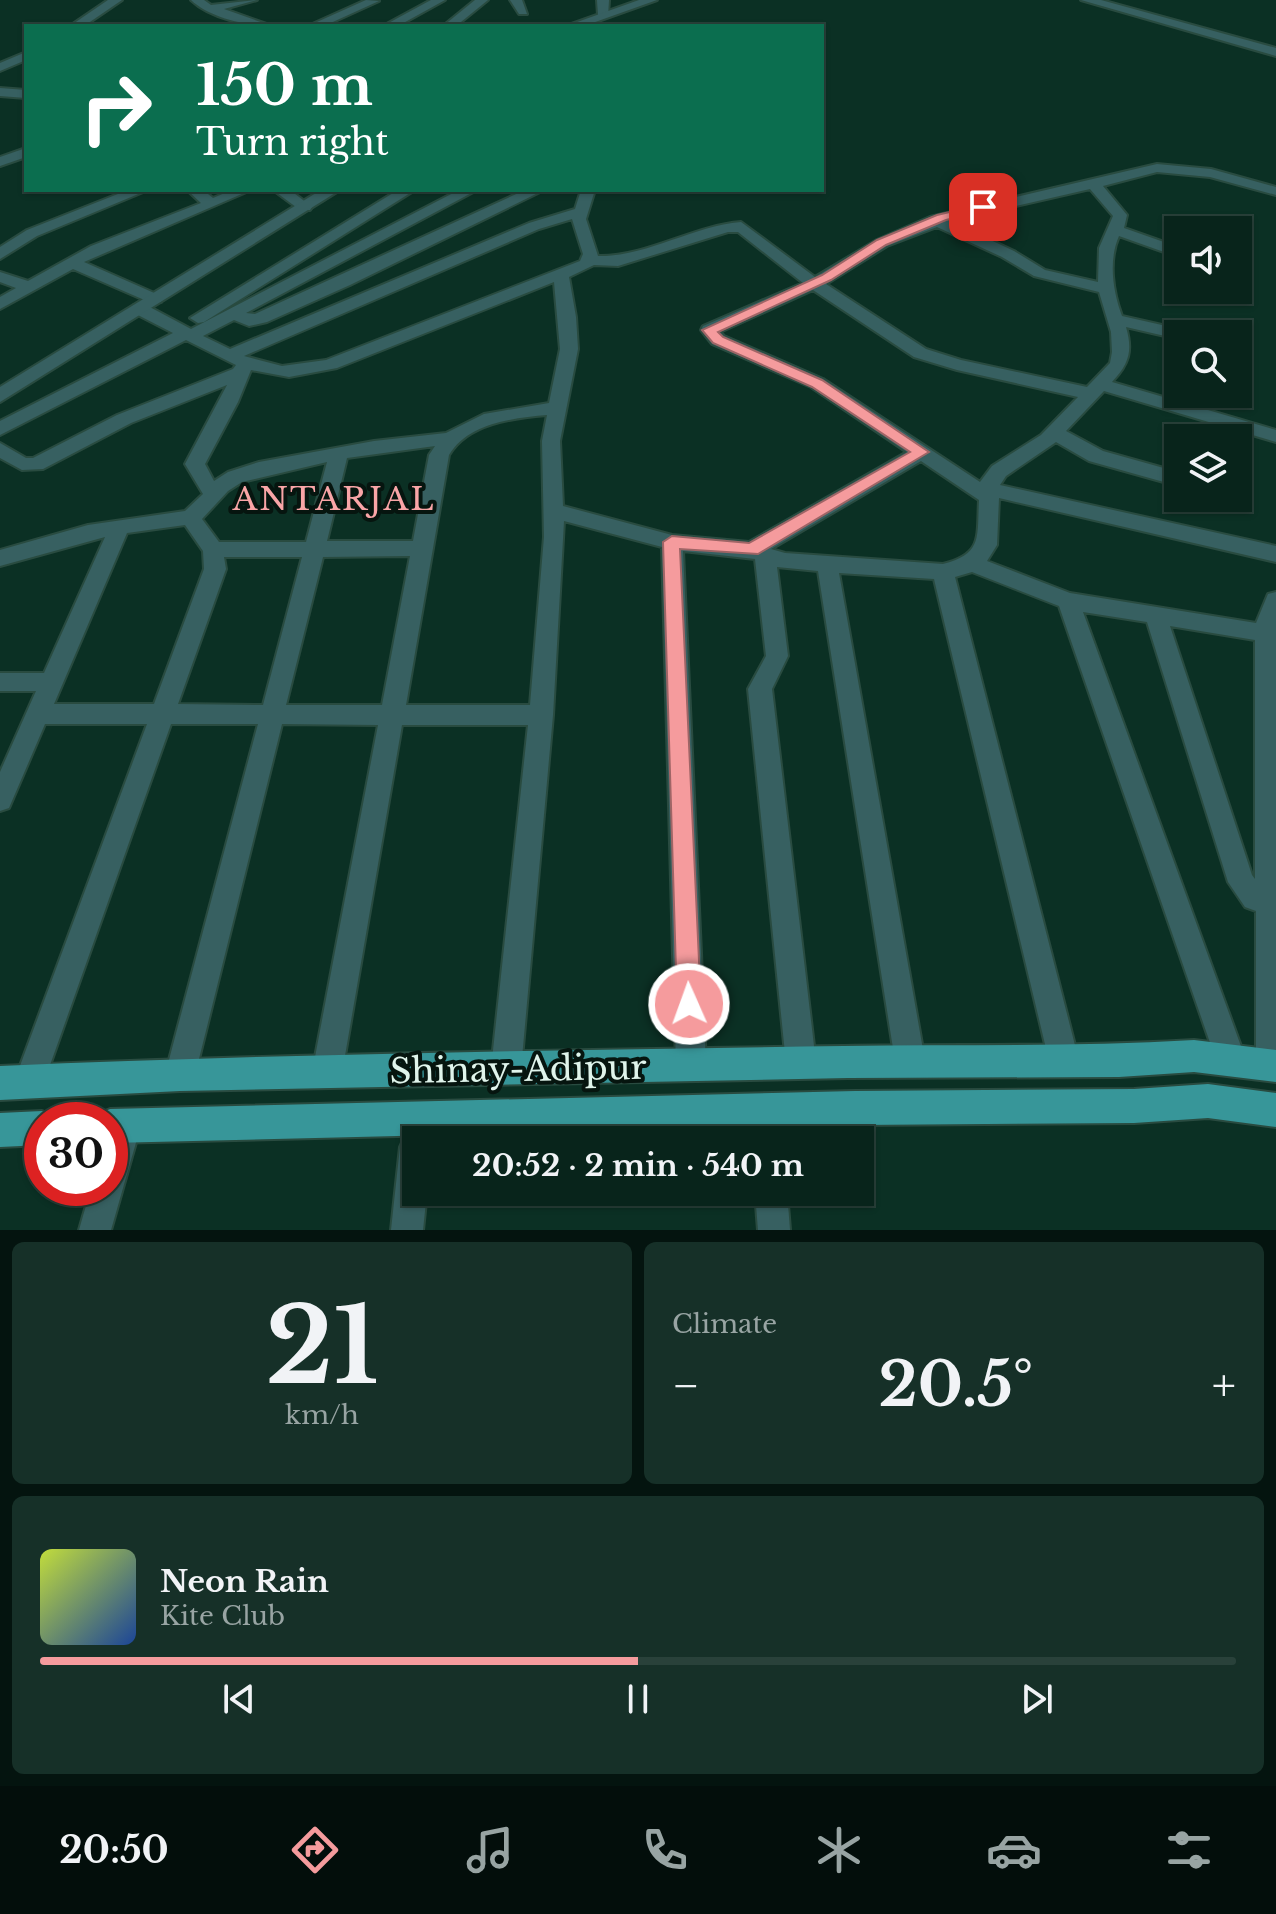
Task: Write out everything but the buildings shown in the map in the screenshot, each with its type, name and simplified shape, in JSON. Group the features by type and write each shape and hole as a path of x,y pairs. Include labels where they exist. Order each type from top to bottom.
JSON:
{"main road":[{"name":"Shinay-Adipur","path":"14,1082 180,1075 910,1061 1064,1061 1194,1056 1273,1066"},
{"name":"Shinay-Adipur","path":"766,1126 1208,1101 1276,1110"},
{"name":"Shinay-Adipur","path":"128,1125 402,1134"},
{"path":"0,1130 24,1129"}],"street":[{"path":"79,24 116,0"},
{"path":"197,0 254,24"},
{"path":"211,8 251,0"},
{"path":"393,24 439,0"},
{"path":"452,24 482,0"},
{"path":"516,0 523,12"},
{"path":"603,0 604,15"},
{"path":"578,24 651,0"},
{"path":"1087,0 1276,52"},
{"path":"319,24 373,1"},
{"path":"2,65 24,57"},
{"path":"0,92 24,94"},
{"path":"0,162 24,153"},
{"path":"1276,191 1181,168 1136,171 1094,185 935,220 882,243 814,284 713,328 709,333 718,340 817,383 989,493 1276,554"},
{"path":"973,564 987,545 990,480 1055,433 1119,364 1123,348 1107,289 1107,246 1120,215 1094,185"},
{"path":"0,254 32,233 136,192"},
{"path":"197,192 212,204"},
{"path":"0,304 70,262 239,192"},
{"path":"283,192 305,207"},
{"path":"0,396 329,192"},
{"path":"0,429 186,332 405,192"},
{"path":"186,332 235,314 466,192"},
{"path":"235,314 249,321 261,318 533,192"},
{"path":"0,449 22,464 36,464 239,363 534,226 580,212 587,203 588,192"},
{"path":"580,212 582,229 590,248 590,260"},
{"path":"935,220 1008,254 1040,273 1107,289"},
{"path":"70,262 147,304 186,332 239,363 289,372 331,364 561,276 590,260 618,261 727,228 741,227 814,284 920,353 957,365 1097,389 1276,436"},
{"path":"1116,230 1164,247"},
{"path":"506,1069 541,715 554,511 551,450 569,349 568,317 561,276"},
{"path":"0,277 28,287"},
{"path":"1117,320 1164,331"},
{"path":"212,492 197,472 195,464 229,402 239,363"},
{"path":"0,558 55,539 190,517 203,509 212,492 222,484 252,471 394,442 448,439 513,412 558,408"},
{"path":"1055,433 1111,462 1164,475"},
{"path":"327,1073 439,455 448,439"},
{"path":"758,552 921,452"},
{"path":"180,1075 339,453"},
{"path":"554,511 672,542 758,552 784,561 943,572 973,564 1068,601 1266,633"},
{"path":"14,1082 162,714 215,569 213,550 190,517"},
{"path":"0,800 120,527"},
{"path":"672,542 691,1065"},
{"path":"213,550 423,548"},
{"path":"758,552 777,656 777,664 762,681 760,689 801,1063"},
{"path":"827,564 910,1061"},
{"path":"943,572 1064,1061"},
{"path":"1273,1066 1269,902 1271,736 1266,633 1267,619 1276,600"},
{"path":"1068,601 1231,1060"},
{"path":"1156,616 1241,882 1255,898 1269,902"},
{"path":"0,682 52,682"},
{"path":"38,714 541,715"},
{"path":"95,1230 102,1206"},
{"path":"407,1230 410,1206"},
{"path":"772,1206 774,1230"}],"district":[{"name":"ANTARJAL","path":"334,499"}],"route":[{"path":"689,1004 672,542 752,550 921,452 817,383 718,340 712,337 709,330 827,278 882,243 941,217 983,207"}]}
